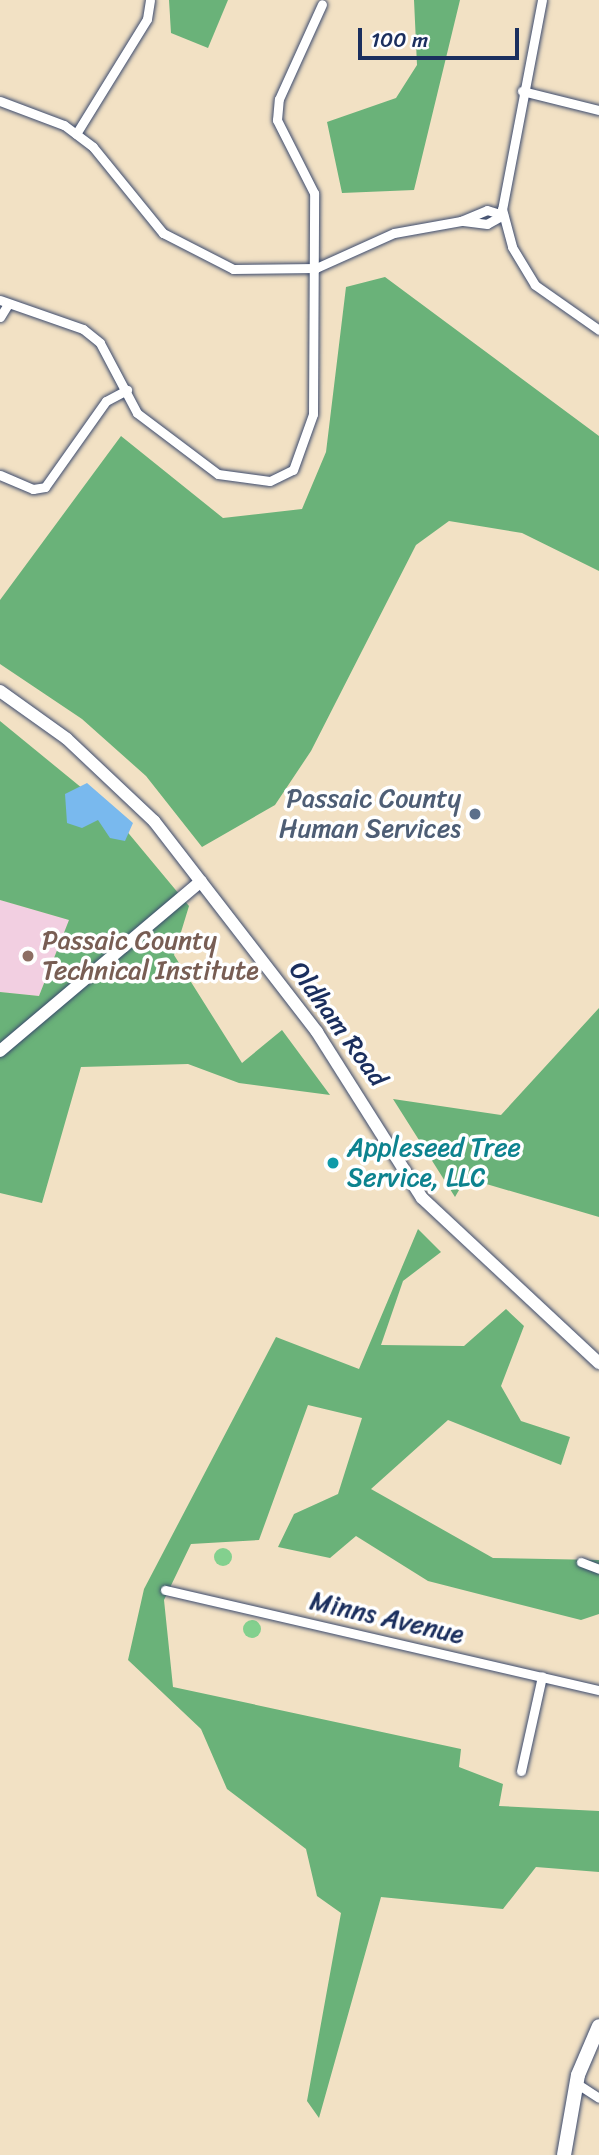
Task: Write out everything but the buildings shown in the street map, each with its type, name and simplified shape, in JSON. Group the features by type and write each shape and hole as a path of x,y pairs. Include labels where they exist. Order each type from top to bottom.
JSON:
{"main road":[{"path":"564,2155 576,2083 599,2026"}],"street":[{"path":"76,134 147,19 150,0"},
{"path":"542,0 503,182 503,215 512,247 535,285 599,330"},
{"path":"0,317 3,303 83,329 111,357 145,421 219,474 256,482 282,478 303,457 313,414 316,268 313,180 277,120 279,99 322,4"},
{"path":"522,91 599,110"},
{"path":"0,101 32,109 76,134 109,164 153,222 186,249 247,271 316,268 394,233 461,221 486,211 503,215"},
{"path":"0,475 33,489 45,487 106,401 127,390"},
{"name":"Oldham Road","path":"0,691 104,771 201,881 368,1104 422,1198 599,1363"},
{"path":"0,1051 201,881"},
{"path":"581,1562 599,1569"},
{"name":"Minns Avenue","path":"165,1590 599,1690"},
{"path":"521,1771 542,1676"},
{"path":"576,2083 599,2098"}],"shaded area":[{"name":"Passaic County Technical Institute","path":"0,900 69,920 39,996 0,992"}],"green space":[{"path":"169,0 228,0 208,48 171,33"},
{"path":"414,0 460,0 414,190 342,193 327,122 396,98 417,65"},
{"path":"385,277 599,436 599,571 522,533 449,521 416,545 311,751 275,805 202,847 146,776 82,719 0,664 0,600 121,436 223,518 302,509 326,452 346,287"},
{"path":"0,721 110,811 189,906 174,955 242,1063 282,1030 330,1095 239,1083 188,1064 81,1067 42,1203 0,1193 0,992 39,996 69,920 0,900"},
{"path":"599,1008 599,1217 466,1178 455,1197 393,1099 501,1115"},
{"path":"418,1229 441,1252 403,1281 381,1345 464,1346 506,1309 524,1326 501,1386 521,1421 570,1437 561,1465 448,1420 371,1489 493,1558 599,1560 599,1614 581,1620 428,1581 356,1536 330,1558 278,1547 294,1514 338,1494 362,1418 308,1405 259,1540 191,1544 164,1600 173,1687 461,1749 459,1767 503,1784 499,1806 599,1811 599,1872 536,1867 503,1909 381,1897 319,2118 307,2101 341,1913 317,1896 306,1849 227,1789 201,1729 128,1660 144,1589 276,1337 359,1369"},
{"path":"219,1548 227,1548 232,1557 230,1564 219,1566 214,1561 214,1553"},
{"path":"252,1620 258,1623 261,1629 258,1635 252,1638 246,1635 243,1629 246,1623"}],"water":[{"path":"87,783 133,823 125,841 110,838 98,820 82,828 67,823 65,794"}],"place":[{"name":"Passaic County Human Services","path":"475,814"},
{"name":"Passaic County Technical Institute","path":"28,956"},
{"name":"Appleseed Tree Service, LLC","path":"333,1163"}]}
